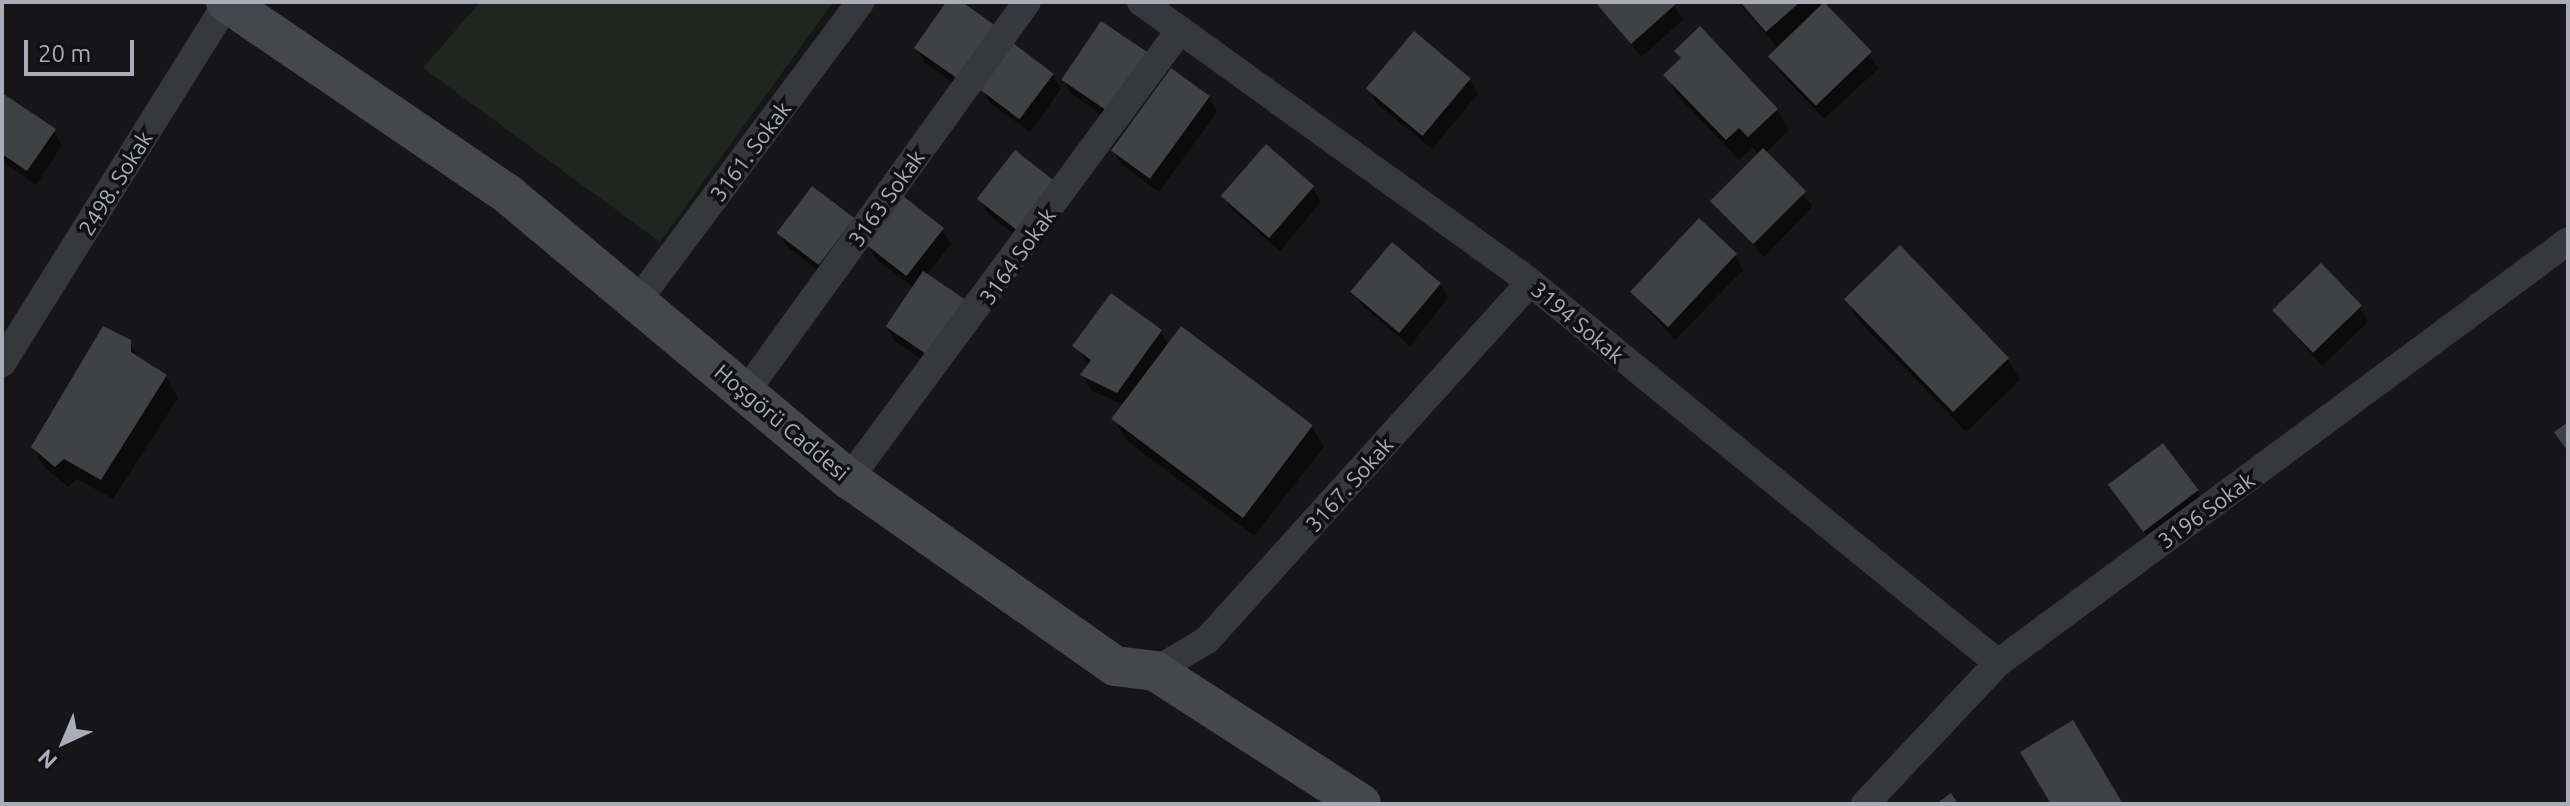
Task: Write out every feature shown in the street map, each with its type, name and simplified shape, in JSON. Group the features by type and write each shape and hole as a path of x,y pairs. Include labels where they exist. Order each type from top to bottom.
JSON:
{"street":[{"name":"Hoşgörü Caddesi","path":"227,2 510,196 639,299 849,479 1115,666 1155,671 1361,804"},
{"name":"2498. Sokak","path":"2,363 227,2"},
{"name":"3161. Sokak","path":"639,299 860,2"},
{"name":"3163 Sokak","path":"745,393 1027,2"},
{"name":"3194 Sokak","path":"1141,2 1530,282 1998,663"},
{"name":"3164 Sokak","path":"849,479 1180,30"},
{"name":"3196 Sokak","path":"1865,804 1998,663 2568,241"},
{"name":"3167. Sokak","path":"1155,671 1207,640 1530,282"}],"shaded area":[{"path":"480,2 833,2 660,242 423,68"}],"building":[{"path":"946,2 962,2 996,26 958,79 914,48"},
{"path":"1595,2 1674,2 1676,4 1631,44"},
{"path":"1740,2 1800,2 1766,32"},
{"path":"1824,2 1872,52 1816,106 1768,56"},
{"path":"1101,21 1148,53 1109,112 1061,80"},
{"path":"1700,26 1778,109 1748,137 1739,128 1726,140 1663,75 1681,58 1674,51"},
{"path":"1414,31 1471,79 1422,136 1366,88"},
{"path":"1013,43 1054,74 1019,119 979,89"},
{"path":"1171,68 1210,96 1150,179 1111,151"},
{"path":"2,93 56,129 27,171 2,154"},
{"path":"1266,144 1314,186 1269,238 1221,196"},
{"path":"1763,148 1806,191 1753,244 1710,201"},
{"path":"1015,150 1057,183 1019,231 977,199"},
{"path":"812,186 854,218 819,265 776,233"},
{"path":"903,196 944,228 906,276 865,244"},
{"path":"1699,218 1737,253 1668,327 1630,292"},
{"path":"1392,242 1441,283 1399,333 1350,292"},
{"path":"1900,245 2009,358 1953,412 1844,299"},
{"path":"2321,263 2362,305 2313,353 2272,310"},
{"path":"923,271 964,299 927,355 886,327"},
{"path":"1111,293 1162,330 1117,393 1080,375 1091,360 1072,346"},
{"path":"103,326 131,340 131,352 167,375 101,480 64,459 55,467 31,447"},
{"path":"1181,326 1313,425 1243,518 1111,419"},
{"path":"2568,422 2568,452 2554,432"},
{"path":"2163,443 2199,490 2143,532 2108,485"},
{"path":"2073,720 2123,804 2051,804 2020,752"},
{"path":"1951,793 1958,804 1936,804"}]}
